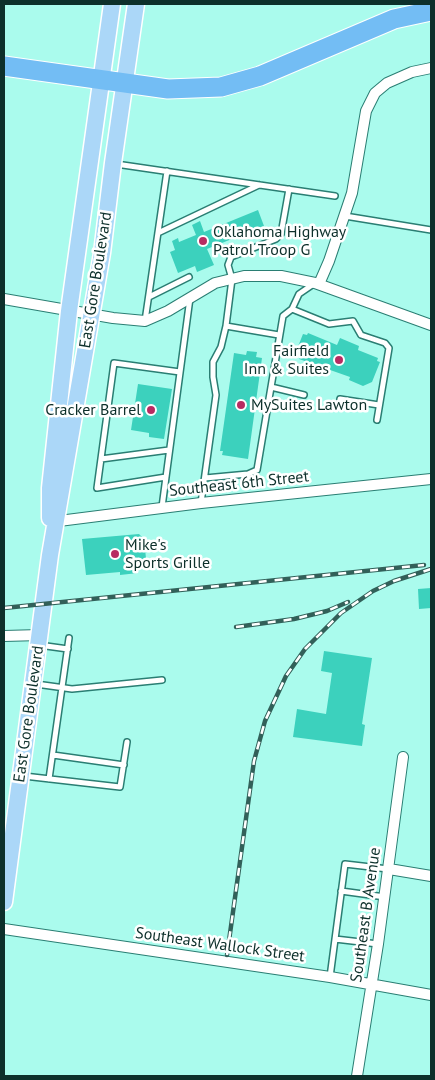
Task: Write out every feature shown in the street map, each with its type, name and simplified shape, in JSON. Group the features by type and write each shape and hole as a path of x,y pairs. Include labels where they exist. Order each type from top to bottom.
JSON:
{"highway":[{"path":"4,66 184,90 221,87 260,76 394,19 431,10"}],"main road":[{"name":"East Gore Boulevard","path":"54,521 50,488 69,311 112,4"},
{"name":"East Gore Boulevard","path":"4,902 7,857 21,775 54,521 102,253 136,4"},
{"path":"90,160 113,163"}],"street":[{"path":"317,284 330,262 352,193 366,111 375,94 387,83 412,72 431,68"},
{"path":"4,299 69,311 145,321 162,315 215,283 244,276 281,276 317,284 431,325"},
{"name":"Southeast 6th Street","path":"54,521 201,503 431,479"},
{"path":"4,636 39,640"},
{"name":"Southeast B Avenue","path":"357,1076 389,870 403,757"},
{"path":"389,870 431,876"},
{"name":"Southeast Wallock Street","path":"4,929 330,977 431,995"}],"lane":[{"path":"113,163 335,196"},
{"path":"145,321 167,171"},
{"path":"158,233 260,185"},
{"path":"201,503 216,395 213,362 221,347 226,326 232,279 228,265 231,257 276,239 282,234 289,189"},
{"path":"344,216 431,230"},
{"path":"149,296 189,277"},
{"path":"205,478 248,474 257,470 283,316 292,310 299,294 317,284"},
{"path":"162,508 190,297"},
{"path":"292,310 329,324 353,322 361,335 384,343 388,348 377,420"},
{"path":"226,326 279,336"},
{"path":"166,477 97,488 114,363 180,372"},
{"path":"271,387 304,395"},
{"path":"340,399 379,405"},
{"path":"101,458 169,450"},
{"path":"50,779 69,638"},
{"path":"39,640 68,648"},
{"path":"33,684 62,688 162,680"},
{"path":"21,775 116,788 122,783 128,742"},
{"path":"53,756 124,765"},
{"path":"330,977 345,864 389,870"},
{"path":"341,891 385,897"},
{"path":"335,939 378,944"}],"building":[{"name":"Oklahoma Highway Patrol Troop G","path":"258,210 264,226 207,249 214,265 197,272 195,266 178,273 170,252 175,250 172,241 178,238 179,242 196,235 192,225 200,221 204,232"},
{"name":"Fairfield Inn & Suites","path":"308,333 337,345 340,338 359,346 358,350 378,358 377,361 380,362 372,382 363,386 349,380 350,377 299,359 300,356 295,354 303,334 307,335"},
{"name":"MySuites Lawton","path":"247,351 257,352 256,357 262,358 248,459 222,455 223,451 220,451 234,353 246,355"},
{"name":"Cracker Barrel","path":"138,384 172,389 164,439 149,437 149,433 131,430"},
{"name":"Mike's Sports Grille","path":"139,534 144,539 147,568 137,569 138,573 120,575 120,572 86,575 82,539"},
{"path":"431,588 431,608 419,609 418,589"},
{"path":"324,651 372,658 362,724 365,725 362,746 293,737 297,709 326,714 332,673 321,671"}],"railway":[{"path":"4,608 424,565"},
{"path":"227,955 254,761 265,721 286,676 305,649 341,613 373,591 394,581 431,569"},
{"path":"236,627 294,619 327,611 348,602"}],"place":[{"name":"Oklahoma Highway Patrol Troop G","path":"203,241"},
{"name":"Fairfield Inn & Suites","path":"339,360"},
{"name":"MySuites Lawton","path":"241,405"},
{"name":"Cracker Barrel","path":"151,410"},
{"name":"Mike's Sports Grille","path":"115,554"}]}
